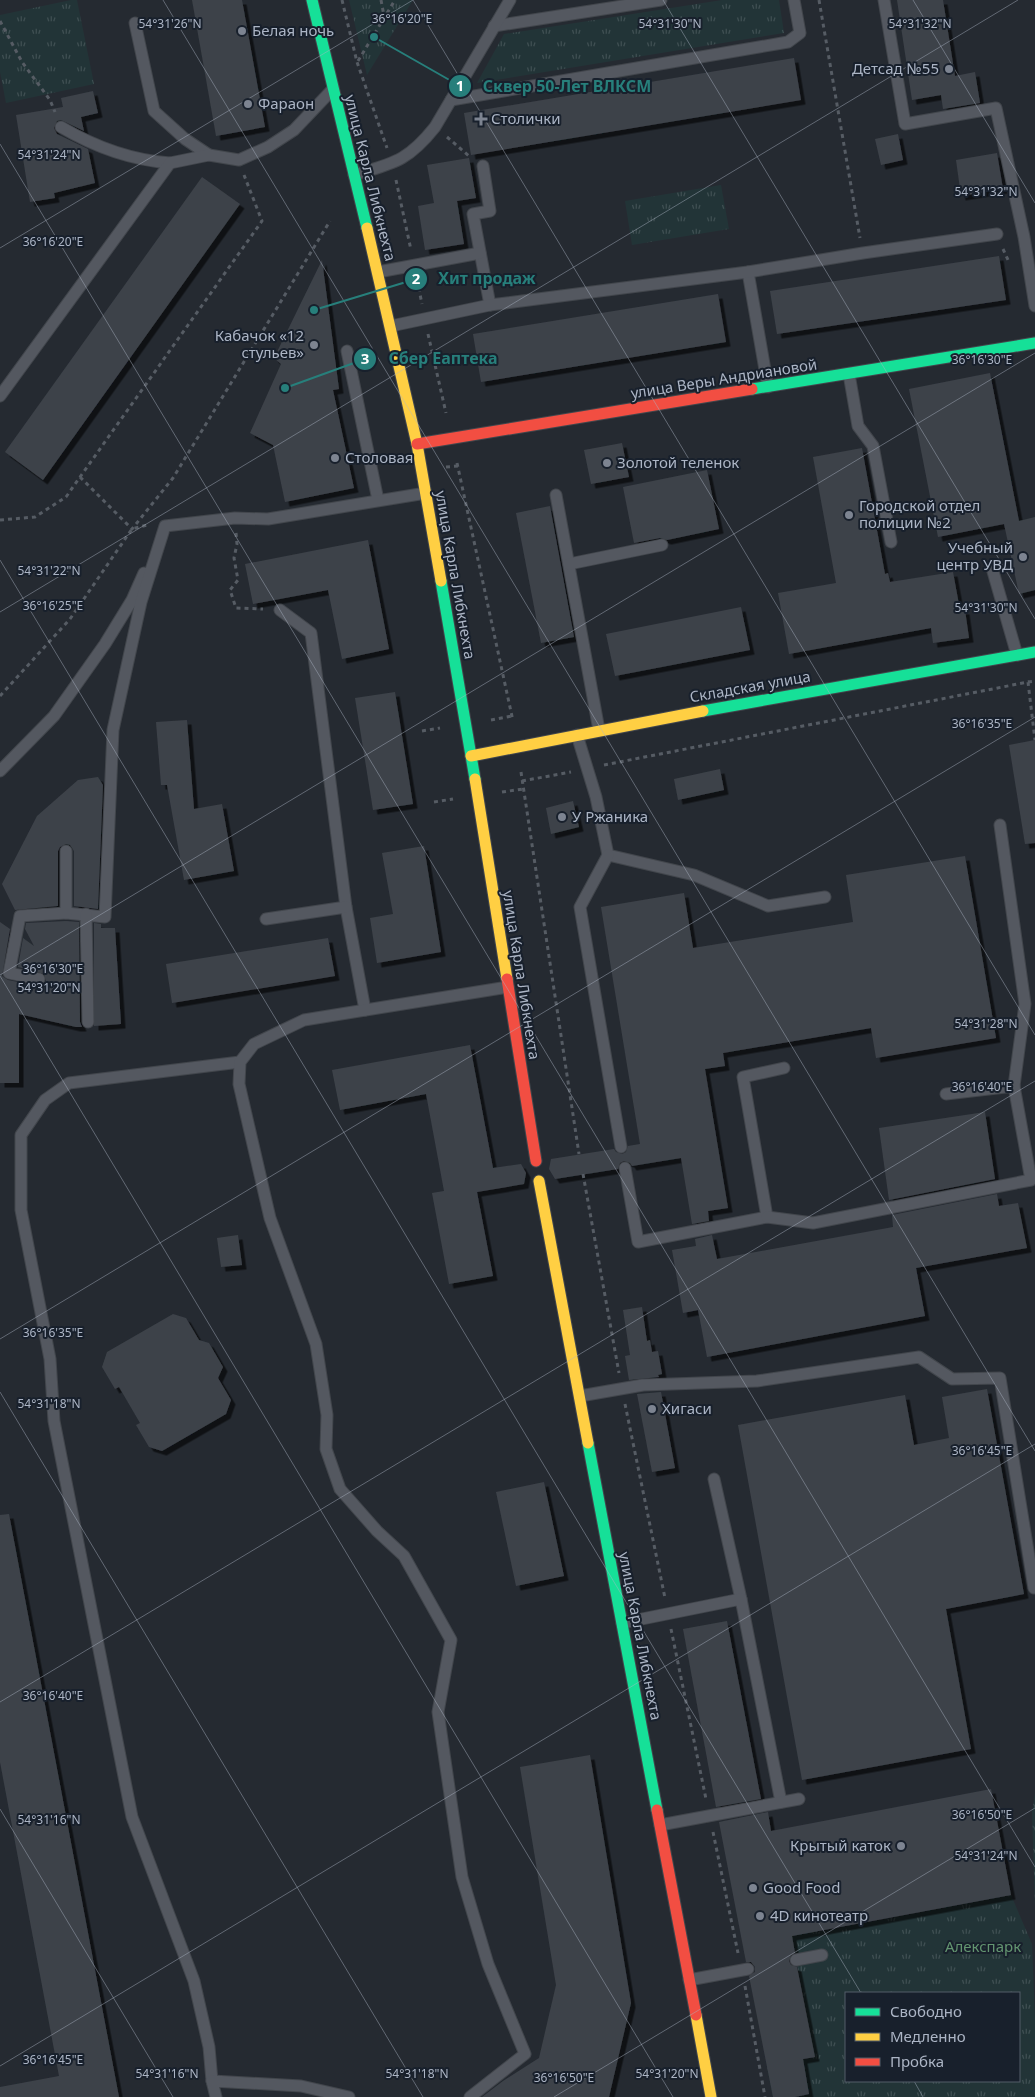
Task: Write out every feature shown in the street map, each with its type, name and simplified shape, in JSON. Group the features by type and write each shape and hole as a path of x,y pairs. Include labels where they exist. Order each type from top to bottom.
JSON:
{"main road":[{"name":"улица Карла Либкнехта","path":"312,0 391,326 417,444 471,756 536,1161"},
{"name":"улица Веры Андриановой","path":"417,444 1035,343"},
{"name":"Складская улица","path":"471,756 577,734 1035,652"},
{"name":"улица Карла Либкнехта","path":"539,1181 711,2097"}],"lane":[{"path":"354,175 403,159 421,145 436,127 510,0"},
{"path":"494,26 662,0"},
{"path":"451,100 788,42 800,32 794,0"},
{"path":"884,0 904,124 996,108 1024,237 1035,306"},
{"path":"135,23 154,111 184,139 208,155"},
{"path":"61,127 86,142 112,152 170,163 208,155 239,160 268,146 294,130 333,89"},
{"path":"0,396 170,163"},
{"path":"483,166 490,212 473,214 490,305"},
{"path":"391,326 490,305 748,272 996,234"},
{"path":"378,272 480,253"},
{"path":"748,272 768,387"},
{"path":"347,351 378,500"},
{"path":"849,374 858,426 873,446 891,542"},
{"path":"165,526 236,518 268,519 426,493"},
{"path":"556,495 599,730"},
{"path":"0,772 54,716 105,644 132,600 165,526"},
{"path":"39,979 9,973 20,916 66,913 105,917 113,730 141,602 165,526"},
{"path":"569,564 662,545"},
{"path":"992,568 1017,655"},
{"path":"280,610 311,633 346,907 365,1010"},
{"path":"577,734 596,797 608,854 580,906 621,1148"},
{"path":"625,1168 638,1242 767,1217 812,1223 1032,1180 1014,1086 1025,1004 1000,824"},
{"path":"66,851 66,913"},
{"path":"608,854 694,875 768,906 825,897"},
{"path":"266,919 346,907"},
{"path":"86,914 88,1022"},
{"path":"470,2097 525,2054 488,1964 462,1877 438,1712 451,1640 404,1556 377,1532 340,1488 326,1449 327,1415 316,1344 270,1218 239,1084 240,1062 254,1044 304,1020 508,987"},
{"path":"216,2097 212,2081 209,2047 194,1981 132,1817 54,1421 50,1359 21,1210 21,1135 45,1100 69,1083 240,1062"},
{"path":"767,1217 743,1077 784,1068"},
{"path":"946,1094 1014,1086"},
{"path":"580,1396 643,1384 757,1381 919,1357 952,1379 1000,1378 1034,1588"},
{"path":"714,1479 741,1599 781,1802"},
{"path":"622,1623 741,1599"},
{"path":"660,1825 800,1799"},
{"path":"796,1960 822,1955"},
{"path":"689,1980 745,1969"},
{"path":"212,2081 301,2086 348,2097"}],"path":[{"path":"342,0 357,62 392,163 424,318 510,707 579,1154"},
{"path":"381,0 385,18"},
{"path":"357,62 395,0"},
{"path":"819,0 863,253"},
{"path":"0,21 22,62 50,100 61,127"},
{"path":"436,127 483,166"},
{"path":"0,520 35,517 66,497 262,220 239,160"},
{"path":"0,696 70,619 132,530 173,478 330,221"},
{"path":"80,477 132,530"},
{"path":"236,518 237,544 234,558 238,580 230,590 236,608 280,610"},
{"path":"132,530 152,524 165,526"},
{"path":"522,782 1035,681"},
{"path":"1028,682 1035,740"},
{"path":"583,1174 621,1388 710,1816 745,1969 765,2097"}],"green space":[{"path":"77,0 94,84 6,103 0,72 0,15"},
{"path":"349,0 413,0 367,75"},
{"path":"722,0 779,0 784,33 477,83 504,34"},
{"path":"721,185 729,229 632,245 625,201"},
{"path":"1035,1793 1035,1908 1032,1812"},
{"name":"Алекспарк","path":"1011,1895 1032,1944 1035,2019 1035,2097 773,2097 767,2066 815,2057 785,1901 810,1896 817,1932"}],"building":[{"path":"192,0 242,0 265,127 216,136"},
{"path":"897,0 943,0 955,76 975,72 980,103 943,109 941,95 912,100"},
{"path":"794,58 801,100 471,155 464,113"},
{"path":"93,91 98,113 81,117 84,131 61,120 57,121 54,128 57,134 88,149 95,183 54,193 55,198 30,202 16,115 63,107 61,98"},
{"path":"898,134 903,160 881,165 875,139"},
{"path":"997,153 1003,189 961,196 956,160"},
{"path":"469,158 476,198 457,201 464,244 425,250 418,206 434,203 427,165"},
{"path":"202,177 240,204 43,480 5,452"},
{"path":"999,256 1006,300 777,334 770,291"},
{"path":"322,260 339,389 333,390 354,488 285,502 273,445 250,433 281,364 274,358"},
{"path":"718,294 726,342 481,382 473,334"},
{"path":"990,373 1019,521 1035,517 1035,590 1019,594 1004,524 938,537 909,389"},
{"name":"Золотой теленок","path":"622,443 629,477 591,484 584,450"},
{"path":"862,448 885,574 888,573 890,582 953,572 960,610 965,610 969,638 933,643 931,628 789,654 778,593 836,583 813,457"},
{"path":"707,470 719,529 667,540 660,538 634,543 623,487"},
{"path":"550,506 574,637 541,643 516,513"},
{"path":"368,540 389,649 342,659 328,590 253,604 245,564"},
{"path":"741,607 750,650 615,676 606,634"},
{"path":"395,692 413,804 373,810 355,698"},
{"path":"187,720 194,809 222,804 234,871 184,880 167,785 161,785 156,722"},
{"path":"1035,740 1035,843 1025,844 1009,745"},
{"path":"720,769 724,790 678,800 674,779"},
{"path":"98,777 103,785 98,909 74,906 74,851 70,845 66,844 60,847 58,851 58,906 15,910 2,884 37,816 78,780"},
{"name":"У Ржаника","path":"573,801 579,827 551,834 546,808"},
{"path":"424,846 441,952 377,963 370,918 393,914 382,853"},
{"path":"965,856 996,1038 876,1058 871,1028 723,1053 725,1066 705,1069 728,1208 708,1211 709,1221 692,1224 681,1158 632,1166 624,1161 620,1163 618,1169 555,1179 549,1169 551,1159 614,1149 622,1154 626,1152 628,1146 640,1144 601,907 684,893 693,948 853,922 846,875"},
{"path":"0,922 10,929 2,976 8,980 38,986 46,981 44,974 18,967 23,938 34,946 25,929 26,923 79,922 80,1022 82,1027 19,1014 19,1083 0,1083"},
{"path":"94,923 101,924 101,928 115,928 121,1024 94,1026"},
{"path":"328,938 335,976 172,1003 166,964"},
{"path":"470,1045 493,1168 521,1164 526,1173 524,1184 477,1192 493,1276 449,1284 432,1193 444,1191 426,1094 340,1110 332,1070"},
{"path":"985,1112 995,1179 889,1200 879,1128"},
{"path":"997,1194 999,1206 1018,1203 1027,1248 916,1268 925,1316 707,1357 698,1310 683,1313 672,1250 696,1246 695,1239 712,1235 717,1259 893,1227 892,1215"},
{"path":"238,1235 242,1265 221,1267 217,1238"},
{"path":"642,1307 647,1341 650,1340 652,1352 658,1351 662,1374 658,1375 659,1377 629,1380 625,1356 630,1355 623,1310"},
{"path":"173,1314 186,1318 199,1340 209,1343 223,1367 218,1378 231,1400 226,1414 162,1451 149,1447 136,1425 140,1423 119,1387 115,1389 102,1367 107,1352"},
{"path":"987,1389 1024,1594 946,1609 971,1749 802,1780 738,1425 905,1395 914,1445 949,1438 942,1397"},
{"path":"661,1392 675,1468 652,1472 637,1394"},
{"path":"544,1482 564,1576 516,1586 496,1492"},
{"path":"9,1514 119,2097 0,2097 0,2087 59,2076 0,1762 0,1515"},
{"path":"727,1621 761,1799 716,1807 683,1629"},
{"path":"590,1755 631,2003 609,2097 482,2097 539,2058 556,1985 520,1767"},
{"path":"991,1789 1011,1895 792,1936 795,1953 791,1955 789,1961 791,1965 797,1967 815,2057 803,2059 809,2094 795,2097 773,2097 749,1976 755,1972 755,1967 751,1962 746,1962 719,1822 768,1812 771,1831"}],"traffic: fast":[{"path":"312,0 367,228"},
{"path":"752,389 1035,343"},
{"path":"441,581 475,779"},
{"path":"703,711 1035,652"},
{"path":"588,1443 657,1810"}],"traffic: slow":[{"path":"367,228 417,444 441,581"},
{"path":"471,756 703,711"},
{"path":"475,779 507,979"},
{"path":"539,1181 588,1443"},
{"path":"696,2015 711,2097"}],"traffic: jam":[{"path":"417,444 752,389"},
{"path":"507,979 536,1161"},
{"path":"657,1810 696,2015"}],"place":[{"name":"Белая ночь","path":"242,31"},
{"name":"Сквер 50-Лет ВЛКСМ","path":"374,37"},
{"name":"Детсад №55","path":"949,69"},
{"name":"Фараон","path":"248,104"},
{"name":"Столички","path":"481,119"},
{"name":"Хит продаж","path":"314,310"},
{"name":"Кабачок «12 стульев»","path":"314,345"},
{"name":"Сбер Еаптека","path":"285,388"},
{"name":"Столовая","path":"335,458"},
{"name":"Золотой теленок","path":"607,463"},
{"name":"Городской отдел полиции №2","path":"849,515"},
{"name":"Учебный центр УВД","path":"1023,557"},
{"name":"У Ржаника","path":"562,817"},
{"name":"Хигаси","path":"652,1409"},
{"name":"Крытый каток","path":"901,1846"},
{"name":"Good Food","path":"753,1888"},
{"name":"4D кинотеатр","path":"760,1916"}]}
